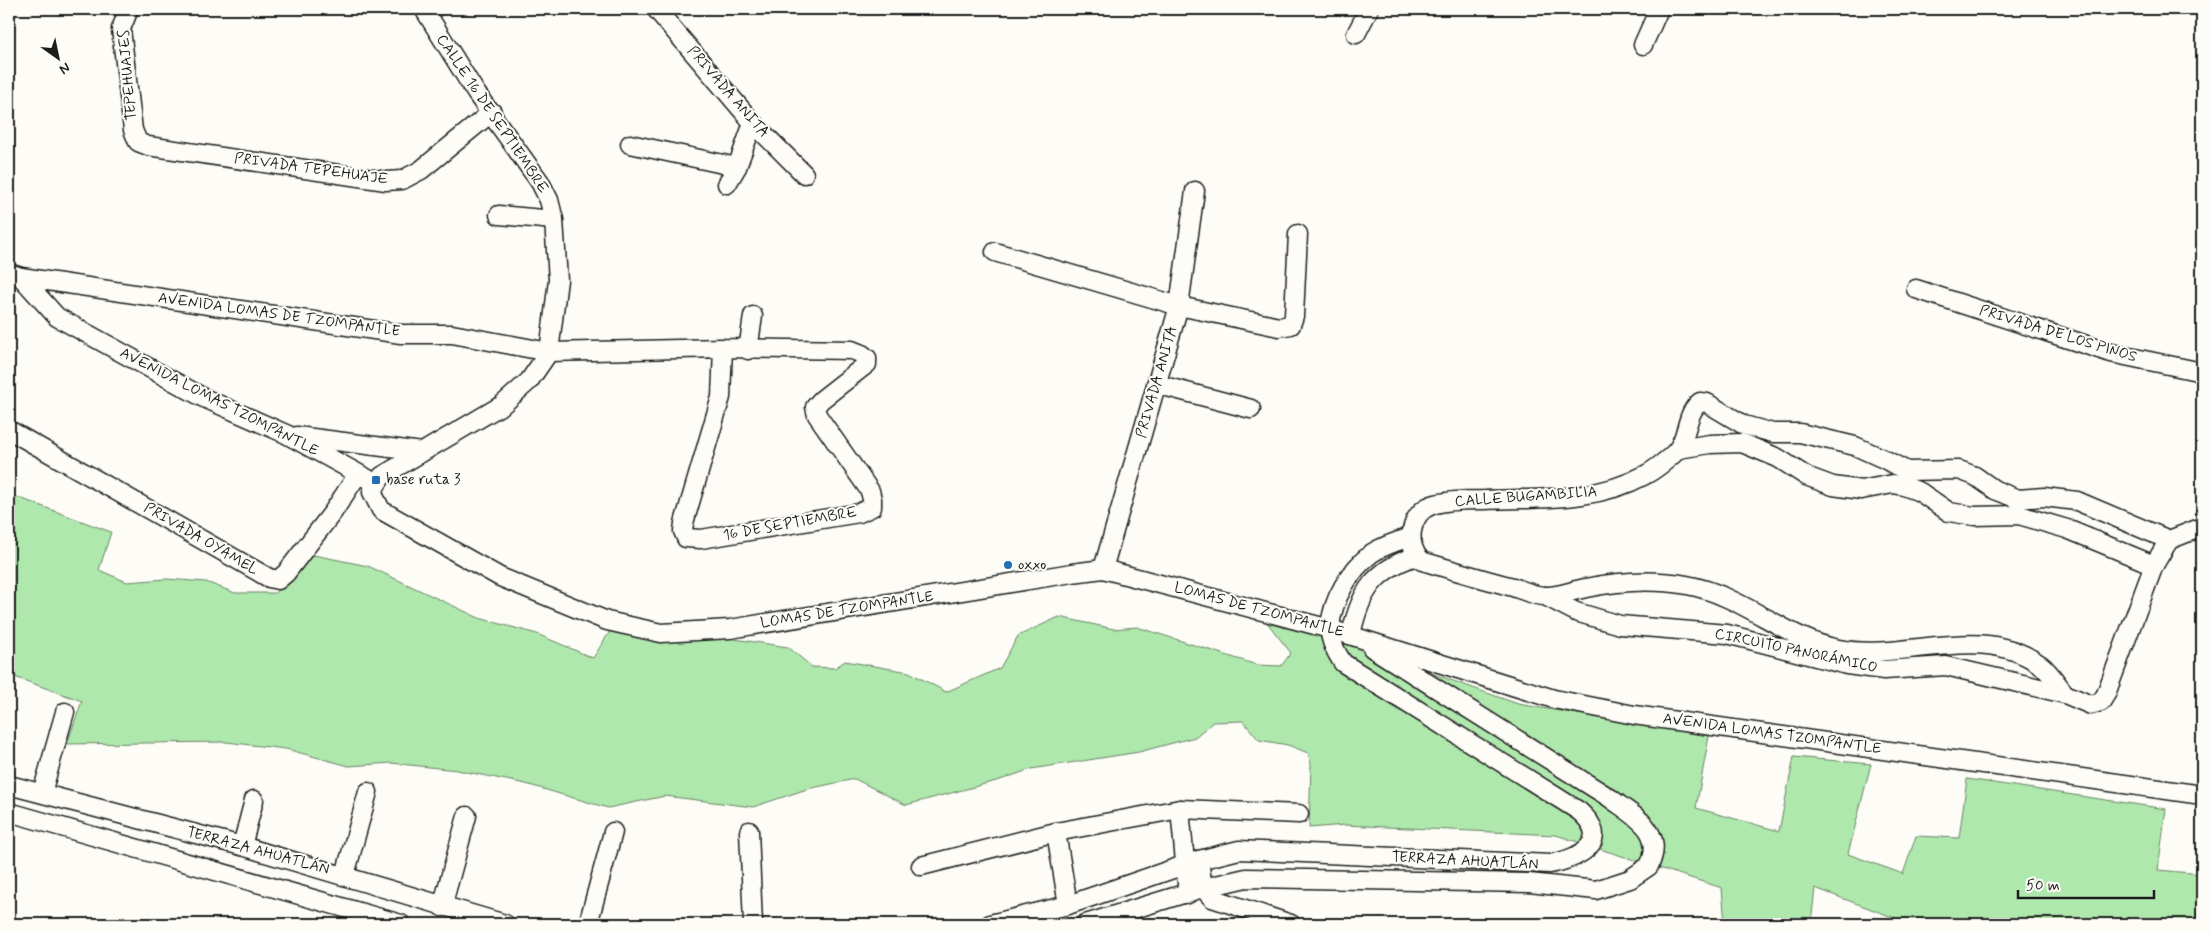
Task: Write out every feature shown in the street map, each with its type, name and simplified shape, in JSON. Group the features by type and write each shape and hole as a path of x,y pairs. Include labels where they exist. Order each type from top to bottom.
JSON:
{"street":[{"name":"TEPEHUAJES","path":"129,9 121,29 134,130 138,142"},
{"name":"CALLE 16 DE SEPTIEMBRE","path":"374,487 382,476 502,405 529,381 549,352 558,280 554,220 549,200 540,182 492,112 476,94 424,9"},
{"name":"PRIVADA ANITA","path":"656,9 753,123 804,174"},
{"path":"1356,34 1369,9"},
{"path":"1643,45 1660,9"},
{"name":"PRIVADA TEPEHUAJE","path":"138,142 148,146 386,180 402,180 421,170 492,112"},
{"path":"727,184 736,167 753,123"},
{"path":"630,144 736,167"},
{"name":"PRIVADA ANITA","path":"1103,569 1179,306 1194,191"},
{"path":"499,215 554,220"},
{"path":"995,252 1179,306 1279,327 1290,325 1294,316 1298,234"},
{"name":"AVENIDA LOMAS DE TZOMPANTLE","path":"15,275 401,334 452,334 549,352"},
{"name":"AVENIDA LOMAS TZOMPANTLE","path":"15,275 57,317 204,398 286,434 358,474 374,487"},
{"name":"PRIVADA DE LOS PINOS","path":"1916,289 2111,353 2202,372"},
{"path":"748,350 753,316"},
{"name":"16 DE SEPTIEMBRE","path":"549,352 723,348 748,350 852,350 862,354 867,358 868,364 863,370 821,400 816,407 817,415 870,491 872,507 866,511 701,539 686,538 683,531 684,523 721,397 723,348"},
{"path":"1156,384 1252,409"},
{"name":"CALLE BUGAMBILIA","path":"1413,546 1416,519 1425,509 1432,505 1470,500 1560,497 1604,492 1628,484 1648,474 1678,449 1694,407 1700,402 1707,403 1744,425 1773,433 1800,433 1855,446 1884,459 1920,492 1949,512 1974,516 2018,507 2044,497 2077,501 2169,540"},
{"path":"1742,443 1744,425"},
{"name":"PRIVADA OYAMEL","path":"9,430 270,578 278,580 286,573 333,512 358,474"},
{"path":"286,434 422,452"},
{"name":"CALLE BUGAMBILIA","path":"1678,449 1710,444 1742,443 1778,458 1806,476 1833,486 1861,490 1893,484 1905,478 1959,470 1975,476 2018,507 2154,565"},
{"name":"LOMAS DE TZOMPANTLE","path":"374,487 381,510 500,576 607,621 661,633 730,629 1103,569 1351,635"},
{"path":"2065,694 2091,705 2101,702 2106,694 2154,565 2169,540 2202,527"},
{"path":"1330,629 1337,600 1346,582 1358,566 1373,553 1391,543 1413,546"},
{"path":"1351,635 1356,610 1363,595 1373,581 1385,570 1400,562 1413,546"},
{"name":"CIRCUITO PANORÁMICO","path":"1413,546 1422,561 1545,596 1576,612 1620,625 1727,634 1847,665 1884,670 1946,666 2065,694"},
{"name":"CIRCUITO PANORÁMICO","path":"1545,596 1618,582 1655,581 1686,585 1710,590 1735,600 1803,637 1838,649 1887,652 1983,643 2009,649 2042,666 2065,694"},
{"name":"TERRAZA AHUATLÁN","path":"990,924 1068,905 1192,862 1240,850 1550,864 1567,861 1579,856 1592,844 1594,835 1592,826 1588,818 1579,811 1343,664 1333,643 1330,629"},
{"name":"AVENIDA LOMAS TZOMPANTLE","path":"1351,635 1554,698 1634,715 2202,795"},
{"name":"TERRAZA AHUATLÁN","path":"1085,924 1246,878 1529,883 1596,890 1630,879 1649,866 1654,857 1655,848 1651,835 1644,823 1610,798 1351,635"},
{"path":"1884,670 1887,652"},
{"path":"42,793 65,712"},
{"name":"TERRAZA AHUATLÁN","path":"9,785 242,846 505,924"},
{"path":"345,875 368,792"},
{"path":"242,846 254,800"},
{"path":"1180,809 1192,862 1196,891 1206,893 1217,900 1256,911 1291,924"},
{"path":"921,866 1056,832 1180,809 1299,814"},
{"name":"TERRAZA AHUATLÁN","path":"9,812 401,924"},
{"path":"442,906 467,816"},
{"path":"749,831 753,924"},
{"path":"588,924 613,832"},
{"path":"1056,832 1068,905"}],"green space":[{"path":"9,494 111,532 99,570 127,582 167,579 206,582 235,593 275,593 309,554 368,566 479,618 537,634 593,658 612,628 721,637 788,647 812,667 835,668 845,661 909,672 946,692 1000,668 1018,636 1059,617 1114,629 1137,627 1257,665 1281,666 1291,653 1265,620 1299,626 1518,704 1709,736 1696,808 1779,831 1794,757 1871,764 1848,854 1903,874 1916,836 1959,838 1967,779 2166,809 2158,870 2202,874 2202,924 1911,924 1815,888 1811,924 1725,924 1722,888 1556,835 1345,825 1309,828 1311,764 1308,753 1288,745 1259,740 1243,721 1213,722 1195,737 1139,752 1031,769 1000,780 906,805 855,779 807,789 753,807 665,796 608,808 526,784 457,770 391,763 349,766 286,749 226,742 67,744 82,701 9,675"}],"place":[{"name":"base ruta 3","path":"376,480"},
{"name":"oxxo","path":"1008,565"}]}
